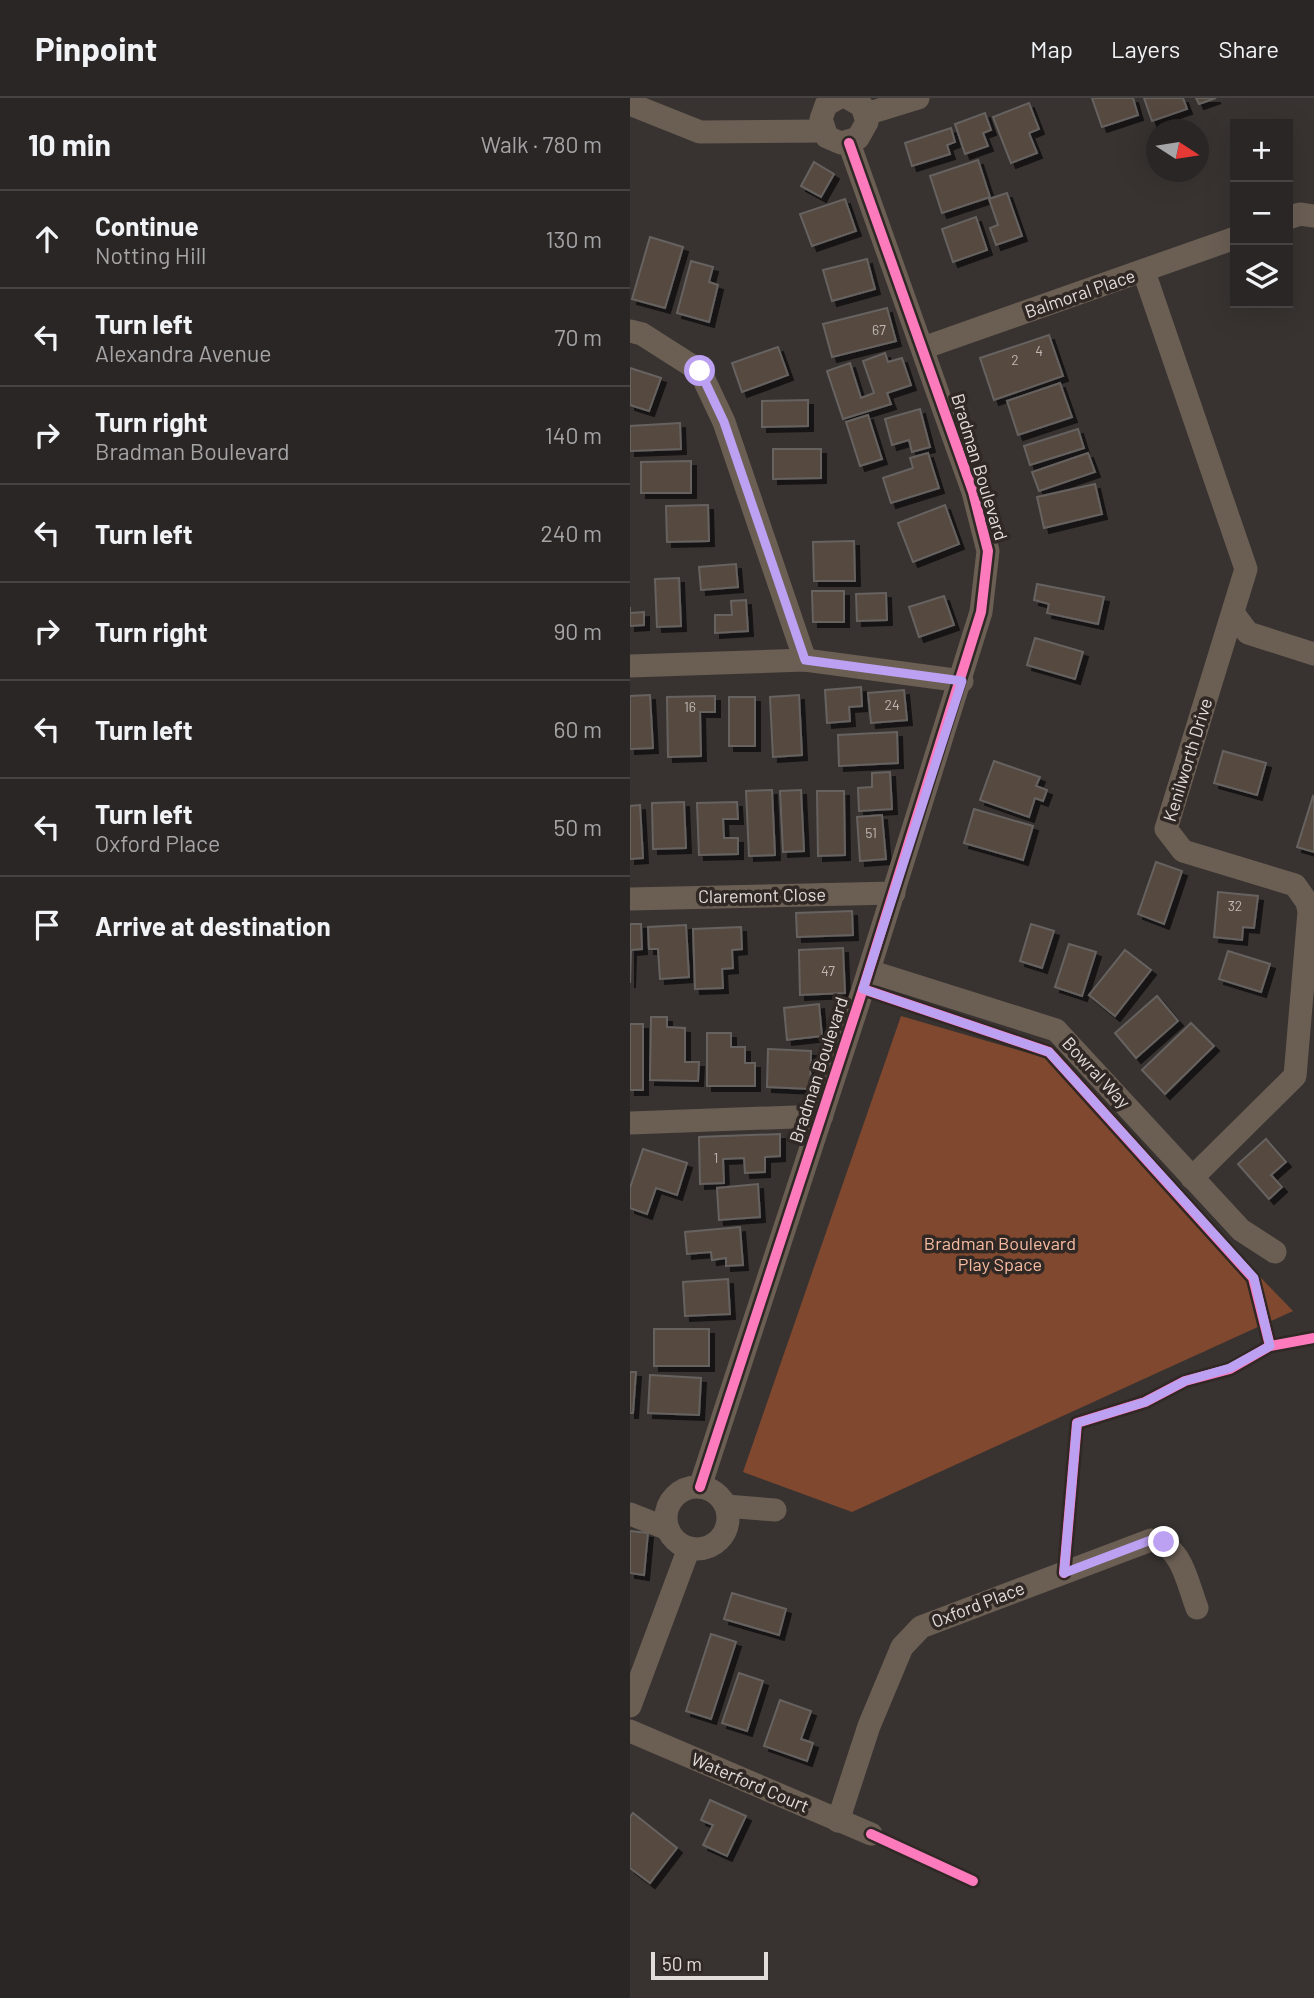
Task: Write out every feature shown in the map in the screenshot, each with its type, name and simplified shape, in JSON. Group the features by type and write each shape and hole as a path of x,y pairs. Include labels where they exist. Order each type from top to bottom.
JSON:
{"street":[{"path":"823,131 822,111 838,98"},
{"path":"630,104 700,132 823,131 834,141 849,143 863,132 866,114 862,106 848,98"},
{"path":"866,114 918,98"},
{"name":"Bradman Boulevard","path":"700,1487 962,681 981,612 988,551 973,492 849,143"},
{"path":"1293,216 1314,215"},
{"name":"Balmoral Place","path":"923,348 1230,240"},
{"name":"Kenilworth Drive","path":"1144,272 1246,569 1166,829 1183,851 1296,886 1307,902 1309,912 1295,1076 1192,1178"},
{"path":"630,331 642,334 700,371 724,422 805,660"},
{"path":"1233,613 1248,633 1314,654"},
{"path":"630,666 805,660 962,681"},
{"name":"Claremont Close","path":"630,899 894,892"},
{"name":"Bowral Way","path":"869,971 1056,1030 1241,1230 1275,1252"},
{"path":"630,1123 822,1116"},
{"path":"700,1487 715,1493 726,1506 727,1524 718,1540 702,1548 689,1548 680,1544 668,1529 666,1520 671,1501 684,1489 700,1487"},
{"path":"630,1506 671,1501"},
{"path":"726,1506 775,1510"},
{"path":"630,1514 668,1529"},
{"name":"Oxford Place","path":"838,1821 869,1726 902,1647 921,1627 1151,1540 1164,1542 1175,1552 1197,1608"},
{"path":"630,1706 689,1548"},
{"name":"Waterford Court","path":"630,1731 871,1834"}],"green space":[{"name":"Bradman Boulevard Play Space","path":"901,1016 1049,1059 1293,1311 852,1512 743,1472"}],"building":[{"path":"1092,98 1133,98 1138,115 1102,127"},
{"path":"1144,98 1183,98 1187,109 1151,119"},
{"path":"1196,98 1216,98 1199,104"},
{"path":"1029,103 1039,129 1029,133 1037,153 1011,163 993,117"},
{"path":"985,113 991,130 983,133 988,146 965,154 955,124"},
{"path":"951,128 955,142 947,145 950,154 912,166 905,143"},
{"path":"978,160 990,197 942,213 930,176"},
{"path":"814,162 834,174 821,197 801,186"},
{"path":"1007,193 1022,236 996,245 990,228 998,225 989,199"},
{"path":"845,199 856,231 812,246 800,214"},
{"path":"976,217 987,250 953,262 942,229"},
{"path":"650,237 683,247 665,308 632,299"},
{"path":"867,259 875,289 832,301 823,270"},
{"path":"691,261 713,267 709,282 718,285 709,322 677,313"},
{"path":"887,308 896,341 832,357 823,324"},
{"path":"1049,335 1063,376 994,400 980,358"},
{"path":"778,347 788,375 742,392 732,363"},
{"path":"885,353 888,362 902,358 911,385 887,393 891,404 843,419 827,371 850,363 861,398 874,393 863,361"},
{"path":"630,368 661,378 649,411 630,405"},
{"path":"1060,383 1072,417 1018,435 1007,401"},
{"path":"808,400 808,426 762,427 762,401"},
{"path":"920,409 930,447 912,452 909,440 892,445 885,419"},
{"path":"868,415 882,459 860,466 846,422"},
{"path":"680,423 681,449 630,451 630,426"},
{"path":"1078,429 1084,448 1030,465 1024,446"},
{"path":"773,449 821,449 821,478 773,479"},
{"path":"928,453 939,488 891,503 883,478 913,468 910,458"},
{"path":"1088,453 1095,472 1039,491 1032,472"},
{"path":"691,461 691,493 641,493 641,462"},
{"path":"1095,484 1102,514 1044,528 1037,497"},
{"path":"708,505 709,541 667,542 666,506"},
{"path":"945,505 959,544 913,562 898,523"},
{"path":"854,541 855,581 814,581 813,542"},
{"path":"736,564 738,587 701,590 699,567"},
{"path":"679,578 681,626 657,627 655,579"},
{"path":"1037,584 1104,597 1098,624 1047,613 1049,604 1034,600"},
{"path":"812,591 844,591 844,622 813,622"},
{"path":"886,593 887,620 857,621 856,594"},
{"path":"944,596 954,625 919,637 909,607"},
{"path":"746,600 748,631 715,633 715,615 732,615 731,601"},
{"path":"644,612 644,625 630,626 630,613"},
{"path":"1035,638 1083,652 1075,679 1027,665"},
{"path":"861,687 862,706 849,707 850,721 827,723 825,690"},
{"path":"904,690 907,720 871,723 868,693"},
{"path":"650,695 653,748 630,749 630,696"},
{"path":"799,695 802,755 773,757 770,697"},
{"path":"715,696 715,712 700,712 701,756 668,757 667,697"},
{"path":"729,697 755,697 755,746 729,746"},
{"path":"897,732 898,763 839,766 838,735"},
{"path":"1223,751 1266,763 1257,795 1214,783"},
{"path":"994,761 1040,777 1036,786 1047,790 1043,801 1035,798 1029,817 980,800"},
{"path":"890,772 892,809 859,811 858,788 872,787 872,773"},
{"path":"772,790 775,855 749,856 746,791"},
{"path":"801,790 804,851 783,852 780,791"},
{"path":"817,791 844,791 845,855 818,856"},
{"path":"1314,797 1314,852 1297,847"},
{"path":"684,802 686,848 653,849 652,803"},
{"path":"737,802 738,819 723,819 724,838 738,838 738,854 699,855 697,803"},
{"path":"640,805 643,858 630,859 630,806"},
{"path":"974,809 1033,826 1023,860 964,843"},
{"path":"882,815 886,859 860,861 857,817"},
{"path":"1156,862 1182,871 1164,924 1138,914"},
{"path":"1218,892 1258,896 1254,928 1243,927 1242,940 1214,937"},
{"path":"852,911 853,935 797,937 796,913"},
{"path":"630,924 641,924 642,949 631,950 630,983"},
{"path":"1031,924 1054,931 1042,968 1020,961"},
{"path":"686,925 689,977 660,979 658,949 649,949 648,927"},
{"path":"741,927 742,949 732,950 733,968 722,969 723,988 695,989 693,929"},
{"path":"1069,944 1096,952 1082,996 1055,987"},
{"path":"843,948 845,993 800,995 799,950"},
{"path":"1125,950 1151,970 1115,1016 1089,995"},
{"path":"1228,951 1270,964 1261,992 1219,979"},
{"path":"1157,996 1178,1021 1136,1058 1115,1033"},
{"path":"819,1004 822,1036 787,1040 784,1008"},
{"path":"651,1017 667,1017 667,1027 685,1028 685,1062 699,1062 698,1081 650,1080"},
{"path":"1191,1023 1214,1046 1165,1094 1142,1070"},
{"path":"630,1024 643,1024 643,1090 630,1090"},
{"path":"707,1033 731,1033 731,1047 745,1047 745,1063 755,1063 755,1086 707,1086"},
{"path":"768,1049 811,1051 810,1089 767,1087"},
{"path":"780,1134 780,1156 765,1157 765,1172 745,1173 744,1158 723,1159 724,1183 700,1184 699,1137"},
{"path":"1266,1139 1286,1162 1271,1175 1282,1187 1269,1199 1238,1164"},
{"path":"643,1149 687,1163 677,1195 656,1188 647,1214 630,1208 630,1188"},
{"path":"758,1184 760,1217 719,1220 717,1188"},
{"path":"740,1227 743,1265 726,1266 726,1258 712,1260 711,1252 687,1254 685,1232"},
{"path":"728,1279 730,1314 685,1316 683,1282"},
{"path":"654,1329 709,1329 709,1366 654,1366"},
{"path":"630,1372 636,1372 633,1413 630,1413"},
{"path":"650,1375 701,1378 699,1415 648,1413"},
{"path":"630,1531 648,1533 644,1575 630,1573"},
{"path":"732,1593 786,1609 779,1635 724,1619"},
{"path":"711,1634 736,1642 711,1719 686,1711"},
{"path":"739,1673 763,1681 747,1731 722,1723"},
{"path":"780,1700 811,1711 801,1739 813,1743 807,1761 764,1746"},
{"path":"710,1800 746,1816 727,1856 703,1845 713,1825 701,1820"},
{"path":"633,1813 677,1848 650,1883 630,1868 630,1817"}],"cycle path":[{"path":"700,1487 863,989 981,612 988,551 973,492 849,143"},
{"path":"863,989 1049,1052 1253,1278 1270,1346"},
{"path":"1064,1573 1077,1423 1145,1402 1185,1381 1230,1369 1270,1346 1314,1338"},
{"path":"871,1834 973,1881"}],"route":[{"path":"700,371 724,422 805,660 962,681 863,989 1049,1052 1254,1278 1270,1346 1230,1368 1185,1381 1145,1402 1077,1423 1064,1573 1151,1540 1164,1542"}]}
